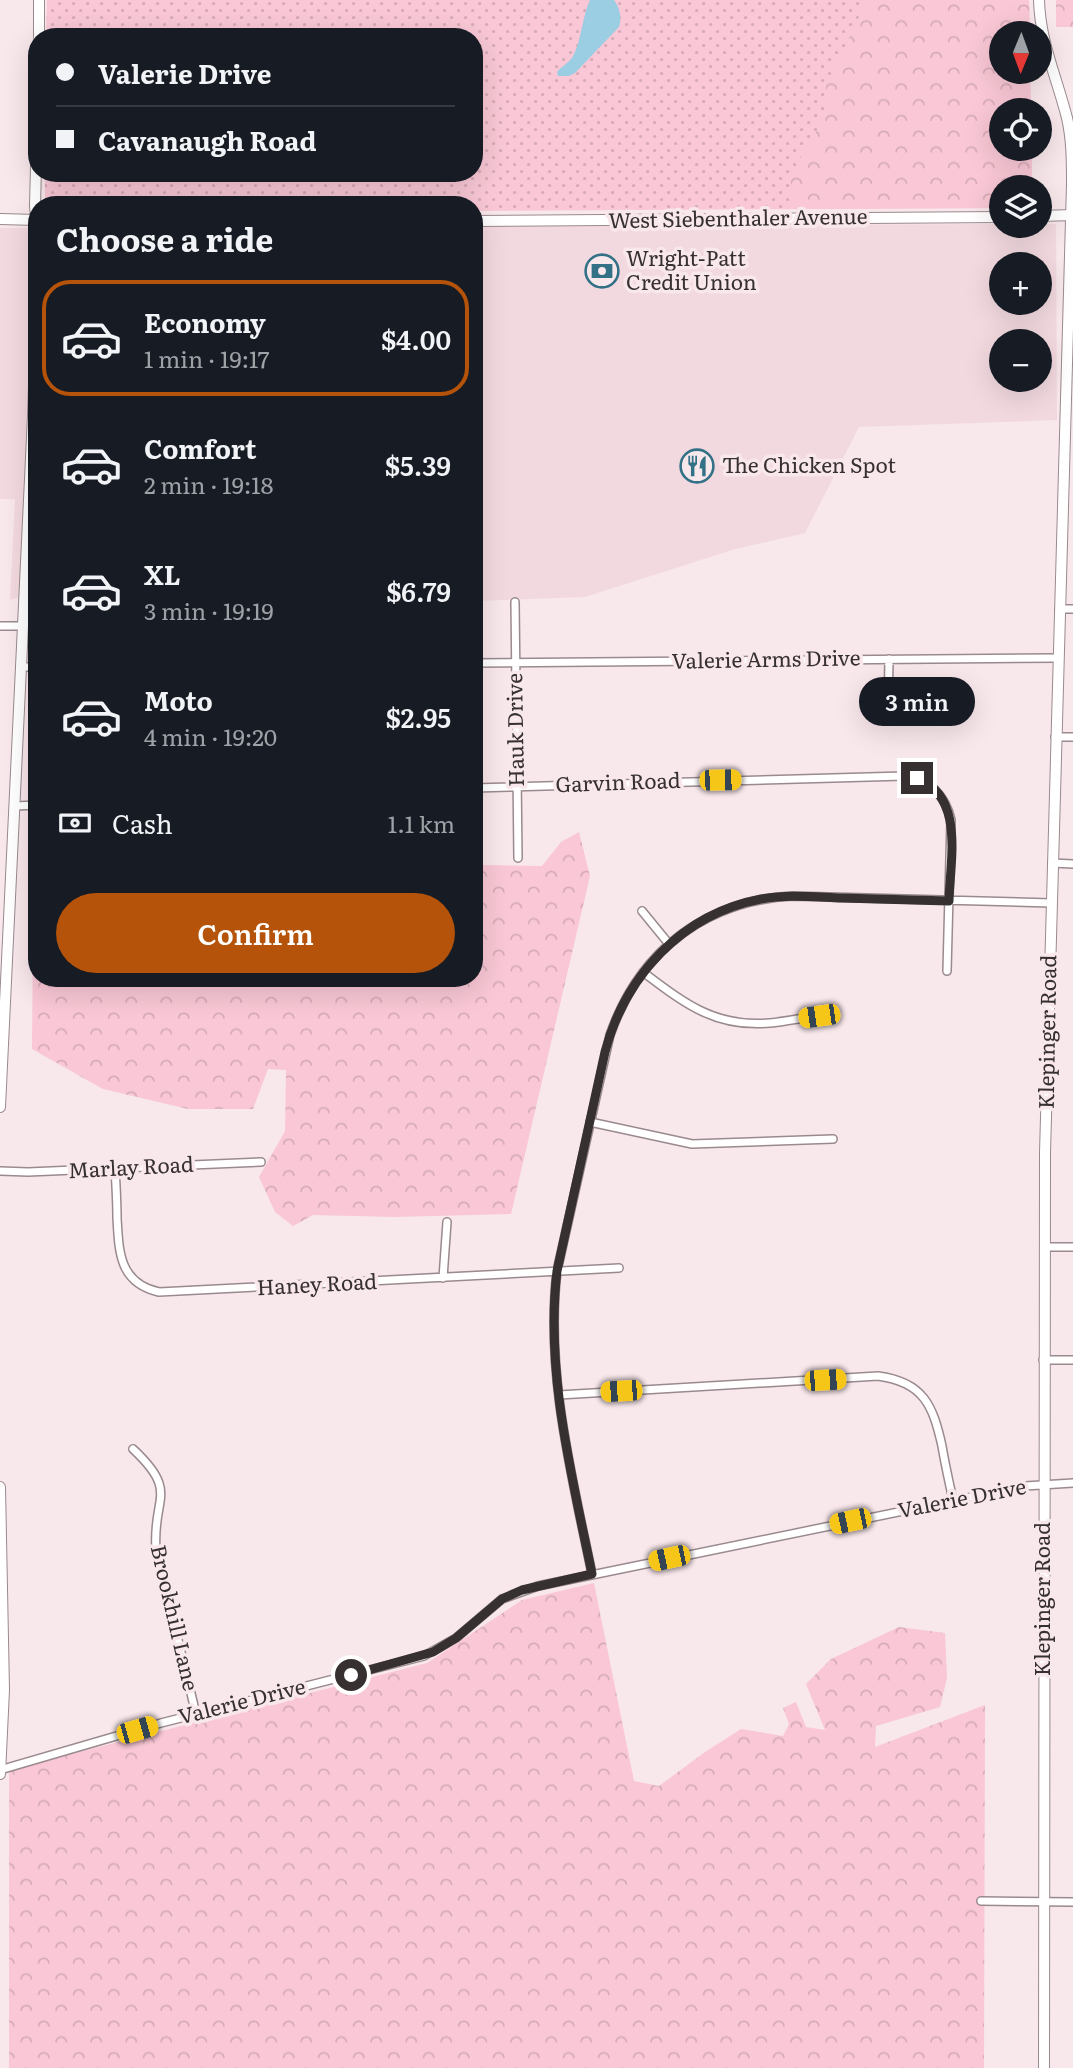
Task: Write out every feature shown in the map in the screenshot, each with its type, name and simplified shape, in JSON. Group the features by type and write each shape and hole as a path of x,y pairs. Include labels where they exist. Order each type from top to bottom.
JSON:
{"street":[{"path":"39,0 39,28"},
{"name":"Klepinger Road","path":"1039,0 1045,48 1071,140 1068,481 1059,609 1044,1247 1044,2068"},
{"path":"1052,216 1071,215"},
{"name":"West Siebenthaler Avenue","path":"483,221 989,217"},
{"path":"0,219 28,220"},
{"path":"0,1107 28,509"},
{"name":"Hauk Drive","path":"515,603 518,858"},
{"path":"1059,609 1073,609"},
{"path":"0,626 23,626"},
{"name":"Valerie Arms Drive","path":"483,663 1058,657"},
{"path":"888,713 889,659"},
{"path":"22,667 28,667"},
{"path":"1055,737 1073,737"},
{"name":"Garvin Road","path":"483,787 888,777 911,777 923,781 937,792 947,805 951,820 947,971"},
{"path":"15,806 28,805"},
{"path":"1052,863 1073,864"},
{"path":"592,1574 559,1395 554,1327 557,1271 613,1026 624,1000 643,972 669,944 707,918 727,908 761,899 792,896 1051,903"},
{"path":"642,911 669,944"},
{"path":"643,972 697,1011 718,1019 747,1024 835,1015"},
{"path":"590,1122 692,1144 833,1139"},
{"name":"Marlay Road","path":"0,1171 261,1162"},
{"name":"Haney Road","path":"115,1168 120,1259 130,1277 148,1290 165,1293 619,1268"},
{"path":"443,1278 447,1222"},
{"path":"1044,1247 1073,1247"},
{"path":"1043,1360 1073,1360"},
{"path":"559,1395 878,1376 898,1380 922,1394 931,1407 953,1500"},
{"name":"Brookhill Lane","path":"133,1448 155,1471 161,1489 155,1528 156,1549 196,1714"},
{"name":"Valerie Drive","path":"0,1771 196,1714 424,1656 456,1638 502,1599 530,1588 953,1500 1043,1485 1073,1483"},
{"path":"0,1487 4,1690 0,1771"},
{"path":"981,1902 1073,1902"}],"shaded area":[{"path":"989,224 989,238 1052,238 1052,224 1056,224 1057,420 859,427 805,533 732,550 585,597 483,601 483,226"},
{"path":"0,228 28,228 28,595 10,600 15,499 0,499"}],"green space":[{"path":"47,0 1029,0 1030,21 989,21 989,84 1030,84 1031,98 989,98 989,161 1032,161 1032,175 989,175 989,208 483,211 483,196 45,196 45,182 483,182 483,28 46,28"},
{"path":"863,0 1029,0 1030,21 989,21 989,84 1030,84 1031,98 989,98 989,161 1032,161 1032,175 989,175 989,208 789,209 791,181 799,160 825,113 826,84 858,20"},
{"path":"1056,0 1073,0 1073,27 1056,27"},
{"path":"579,832 590,876 511,1214 394,1217 313,1215 293,1226 275,1212 259,1177 285,1131 286,1070 268,1069 253,1109 188,1109 103,1089 32,1049 33,987 483,987 483,865 542,866 561,842"},
{"path":"594,1583 634,1781 659,1786 741,1729 783,1736 789,1724 783,1708 796,1702 806,1727 825,1730 806,1684 831,1659 899,1627 945,1633 947,1678 940,1707 876,1726 875,1747 985,1705 984,2068 9,2068 9,1770 427,1663 522,1600"}],"water":[{"path":"590,0 614,0 620,13 619,27 575,73 558,76 557,72 576,51"}],"place":[{"name":"Wright-Patt Credit Union","path":"602,271"},
{"name":"The Chicken Spot","path":"697,466"}],"route":[{"path":"351,1675 433,1652 456,1638 502,1599 522,1590 592,1574 559,1395 554,1295 605,1052 616,1018 634,983 666,946 681,934 727,908 761,899 792,896 949,901 950,814 937,792 917,778"}]}
